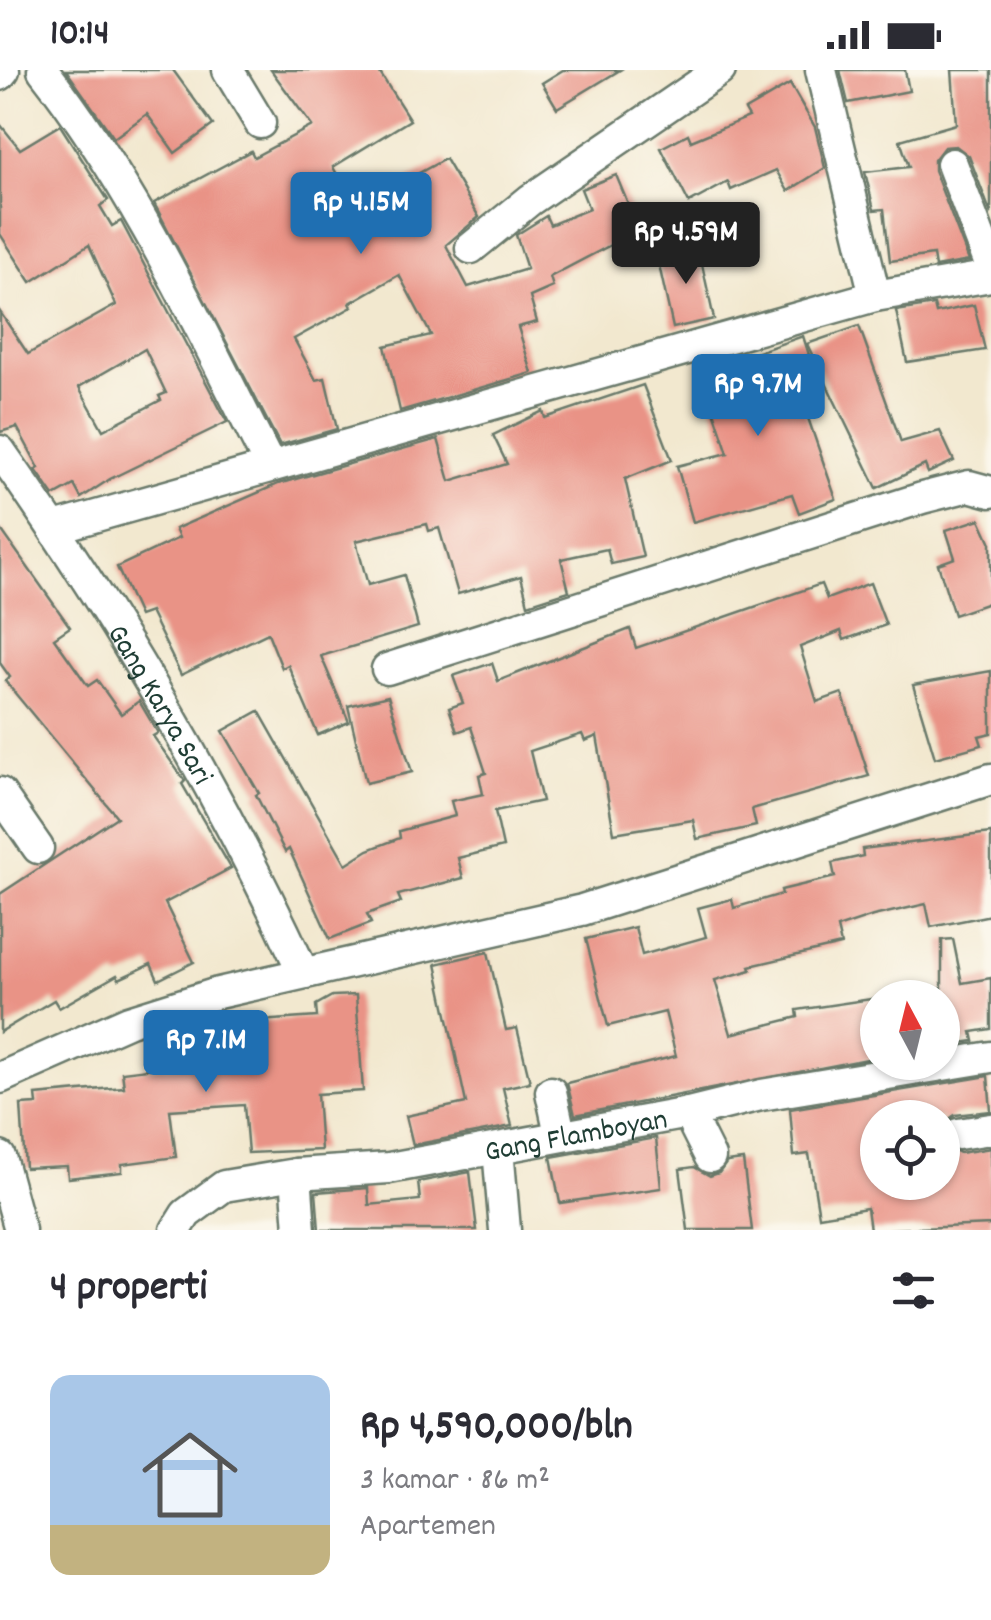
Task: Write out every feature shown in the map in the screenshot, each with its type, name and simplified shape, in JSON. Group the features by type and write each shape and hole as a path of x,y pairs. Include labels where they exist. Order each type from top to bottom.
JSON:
{"street":[{"path":"43,70 104,152 269,464"},
{"path":"228,70 260,123"},
{"path":"471,248 530,200 720,70"},
{"path":"821,70 850,210 874,296"},
{"path":"952,164 991,267"},
{"path":"54,528 269,464 874,296 991,276"},
{"name":"Gang Karya Sari","path":"0,451 54,528 220,800 302,970"},
{"path":"386,670 922,498 969,486 991,492"},
{"path":"0,1078 129,1021 302,970 526,924 629,896 991,779"},
{"path":"0,794 38,848"},
{"name":"Gang Flamboyan","path":"176,1230 186,1214 224,1186 296,1174 389,1168 688,1113 761,1095 991,1057"},
{"path":"551,1092 560,1134"},
{"path":"688,1113 710,1157"},
{"path":"960,1134 991,1130"},
{"path":"498,1149 505,1230"},
{"path":"0,1158 13,1226"},
{"path":"296,1174 300,1230"}],"building":[{"path":"66,70 173,70 213,125 175,153 147,114 114,138"},
{"path":"271,70 378,70 410,120 333,167 359,215 412,186 408,179 445,159 479,217 446,245 468,287 527,269 516,235 546,216 550,225 589,209 581,189 616,175 639,230 550,277 553,287 530,297 537,322 518,327 532,373 400,411 385,346 431,335 399,275 350,303 352,307 294,339 316,380 325,378 337,429 280,445 154,203 251,151 254,157 312,126"},
{"path":"563,70 620,70 557,108 542,83"},
{"path":"840,70 905,70 909,91 848,103"},
{"path":"952,70 991,70 991,214 969,156 956,146 944,147 934,160 934,170 969,261 935,267 933,255 890,261 884,209 874,210 865,172 909,167 900,140 956,124"},
{"path":"790,84 815,127 825,168 788,191 776,170 731,190 728,182 689,203 661,148 688,134 691,141 749,117 745,110"},
{"path":"0,124 20,149 60,125 108,200 100,206 112,226 121,221 227,422 110,479 81,498 74,485 54,496 36,470 39,468 17,427 0,432 0,312 28,354 116,305 89,245 31,282 0,234","holes":["145,349 166,393 159,396 161,400 103,430 79,387"]},
{"path":"698,246 714,319 673,328 657,256"},
{"path":"934,305 936,313 974,305 985,350 907,362 896,311"},
{"path":"859,326 901,442 940,431 954,461 928,473 925,465 877,488 807,344"},
{"path":"803,336 809,355 789,363 836,499 799,513 792,494 693,522 677,466 728,453 701,372"},
{"path":"643,385 672,460 625,479 643,557 611,564 607,549 561,559 569,591 528,604 521,576 458,594 439,528 429,531 427,524 356,541 368,585 404,575 418,627 321,656 349,722 318,735 288,665 282,668 268,633 181,675 150,612 139,616 117,567 179,538 175,529 278,484 438,439 450,481 507,464 493,435 543,411 545,418"},
{"path":"980,519 991,543 991,602 954,615 938,564 955,558 946,530"},
{"path":"0,528 70,627 54,638 88,686 97,680 121,714 139,701 158,733 153,736 185,781 182,784 231,868 165,903 194,962 158,980 151,964 119,979 117,975 59,1008 54,1000 0,1032 0,894 117,817 5,681 10,677 0,663"},
{"path":"870,583 886,625 844,640 841,631 800,647 817,702 842,693 869,776 752,809 756,826 697,839 693,820 614,833 597,736 585,741 582,734 530,751 542,801 495,811 503,847 458,858 463,878 398,895 401,902 367,914 371,923 330,939 289,849 285,852 256,795 259,793 223,731 259,711 346,864 368,850 400,838 399,831 455,816 451,801 483,794 479,775 486,773 471,727 457,732 449,708 463,703 453,676 492,663 498,681 630,629 636,648 821,584 827,599"},
{"path":"991,671 991,733 979,736 982,745 935,758 913,685"},
{"path":"388,696 412,772 366,783 348,706"},
{"path":"991,833 991,915 931,927 926,904 873,916 837,928 841,945 750,966 751,970 715,980 731,1034 798,1017 797,1010 860,1001 860,1060 575,1115 567,1083 676,1056 665,1012 608,1026 586,939 635,927 642,955 706,937 698,908 732,899 734,908 782,894 781,890 835,877 832,863 863,856 862,849"},
{"path":"953,939 962,983 991,978 991,1029 972,1032 974,1041 960,1043 960,980 942,980 942,940"},
{"path":"488,952 506,1030 517,1028 530,1082 503,1088 512,1126 413,1145 406,1116 466,1103 436,964"},
{"path":"356,995 363,1091 317,1094 321,1150 248,1153 244,1105 170,1110 176,1157 122,1164 122,1172 68,1178 67,1166 25,1168 21,1105 37,1104 36,1095 124,1087 122,1072 181,1065 180,1043 244,1038 243,1022 317,1017 316,1005 332,996"},
{"path":"988,1076 991,1111 960,1114 960,1100 860,1100 860,1200 960,1200 960,1153 991,1148 991,1225 870,1230 867,1208 819,1216 809,1154 794,1156 790,1109"},
{"path":"656,1138 661,1188 560,1203 551,1157"},
{"path":"743,1160 752,1230 688,1230 680,1169 694,1167 710,1176 719,1173 727,1162"},
{"path":"470,1172 477,1230 319,1230 316,1192 368,1188 369,1205 420,1200 418,1182"}]}
